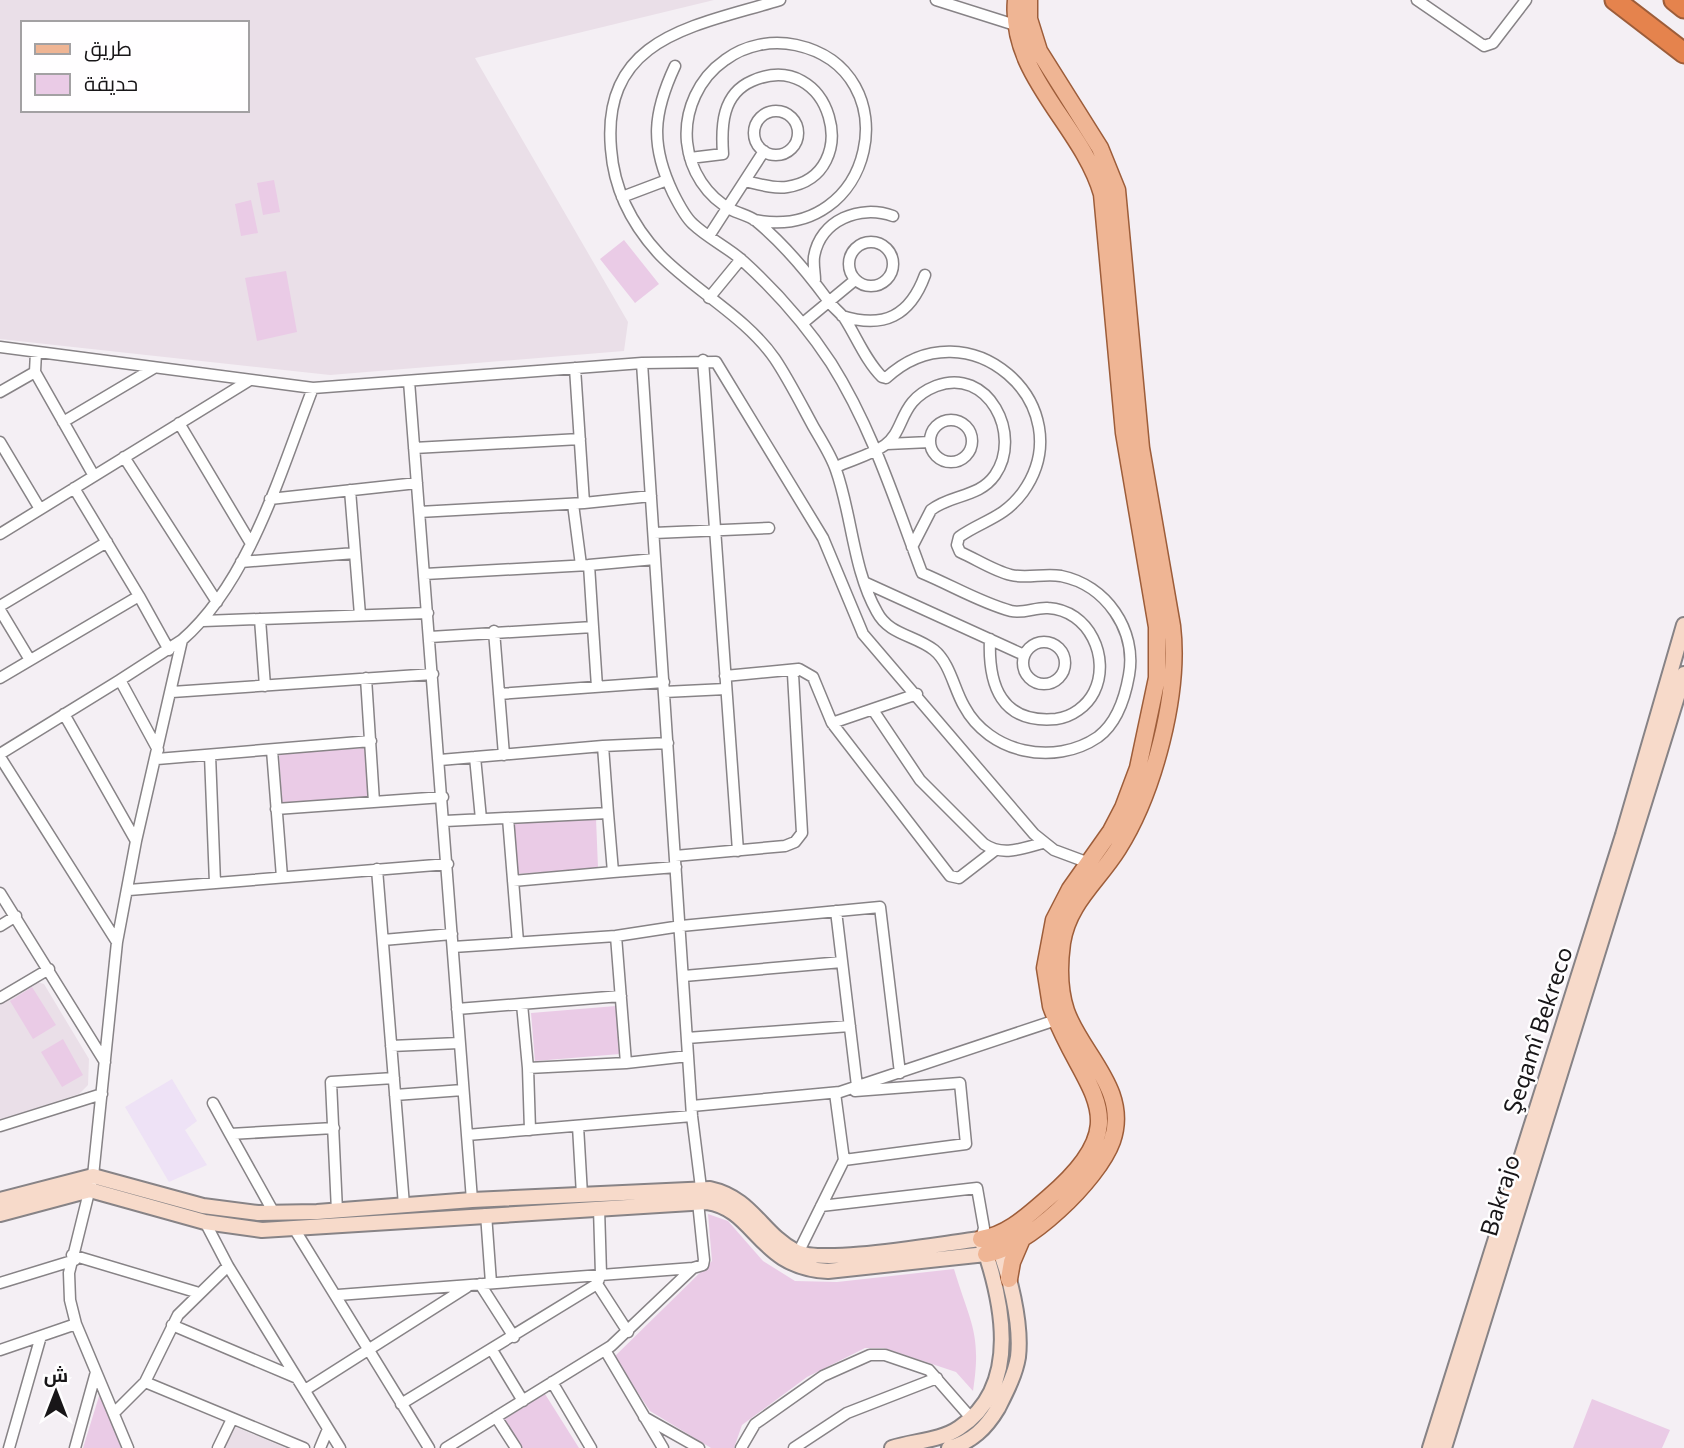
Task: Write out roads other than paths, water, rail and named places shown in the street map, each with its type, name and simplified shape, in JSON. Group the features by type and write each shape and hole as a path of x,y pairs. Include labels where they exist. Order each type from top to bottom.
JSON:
{"highway":[{"path":"1615,0 1684,53"},
{"path":"1674,0 1684,8"}],"main road":[{"path":"989,1242 1020,1221 1072,1176 1098,1136 1100,1115 1096,1098 1056,1020 1047,990 1063,901 1117,821 1138,768 1157,678 1158,634 1124,433 1102,194 1089,158 1031,70 1016,0"},
{"path":"892,1448 950,1433 971,1418 988,1393 1002,1360 1001,1280 1022,1239 1094,1173 1111,1142 1116,1123 1115,1105 1107,1082 1066,1011 1055,944 1072,912 1117,851 1144,795 1168,703 1174,638 1141,448 1120,205 1108,162 1023,27 1030,0"},
{"name":"Şeqamî Bekreco","path":"1430,1448 1636,811 1684,625"},
{"name":"Bakrajo","path":"1444,1448 1636,811 1684,674"},
{"path":"0,1214 91,1183 205,1222 243,1229 318,1228 343,1216 404,1205 582,1195 700,1195 729,1210 778,1258 809,1270 828,1271 989,1242 1022,1239"},
{"path":"0,1200 91,1183 211,1208 274,1213 317,1212 343,1216 486,1214 599,1208 700,1195 718,1190 743,1203 798,1253 837,1255 949,1250 1001,1280"},
{"path":"317,1212 318,1228"},
{"path":"949,1448 970,1440 984,1429 1012,1379 1018,1347 989,1242"}],"street":[{"path":"754,219 814,280 842,316 882,377 886,378 910,359 952,350 988,358 1017,381 1034,414 1038,429 1039,444 1032,474 1024,491 1002,514 965,532 958,537 957,545 960,552 1010,575 1042,574 1072,579 1095,591 1111,606 1123,625 1130,648 1130,667 1122,705 1101,734 1083,745 1044,753 1006,746 982,729 964,708 951,675 935,651 889,628 877,612 866,583 836,467 774,357 757,337 662,257 645,237 622,197 613,171 610,138 612,105 626,70 656,44 674,35 710,19 780,0"},
{"path":"936,0 1023,27"},
{"path":"1418,0 1484,47 1497,38 1526,0"},
{"path":"790,44 811,50 839,68 859,96 867,139 858,172 838,199 809,216 788,222 754,219 728,208 705,187 690,158 687,125 696,93 717,66 735,53 756,46 790,44"},
{"path":"675,66 661,96 656,127 657,146 667,180 691,223 741,259 803,323 861,413 922,573 1005,609 1022,611 1047,608 1070,614 1094,640 1100,661 1099,681 1086,704 1069,716 1044,719 1024,716 1012,709 996,691 989,664 990,639"},
{"path":"690,158 723,154 722,127 727,106 736,92 748,82 773,75 788,76 811,87 821,96 832,127 827,158 820,170 803,183 786,188 745,181"},
{"path":"777,111 790,116 798,136 791,149 778,155 764,151 755,140 758,120 777,111"},
{"path":"709,236 764,151"},
{"path":"622,197 667,180"},
{"path":"814,280 814,257 818,246 822,236 837,220 857,212 879,211 892,216"},
{"path":"873,242 888,251 893,267 884,282 868,286 855,280 849,270 849,262 857,247 873,242"},
{"path":"709,298 741,259"},
{"path":"842,316 860,321 882,321 902,312 917,296 925,275"},
{"path":"803,323 855,280"},
{"path":"0,347 313,388 642,363 702,360 716,362 816,527 863,634 1044,843 1089,863"},
{"path":"36,352 35,372 94,476"},
{"path":"702,360 738,851"},
{"path":"338,1295 481,1284 599,1279 703,1265 642,363"},
{"path":"63,422 154,368"},
{"path":"575,368 580,439 578,503 593,626 597,687"},
{"path":"0,392 35,372"},
{"path":"0,534 250,380"},
{"path":"409,381 445,821 472,1200"},
{"path":"887,444 915,399 928,390 948,383 966,385 982,393 996,407 1003,424 1005,452 995,476 977,492 931,510 912,547"},
{"path":"117,942 0,755 169,650 203,621 241,562 270,499 313,388"},
{"path":"951,420 966,426 972,441 967,456 952,462 937,457 930,442 936,427 951,420"},
{"path":"179,423 250,542"},
{"path":"414,448 580,439"},
{"path":"0,442 4,459 40,509"},
{"path":"836,467 887,444 930,442"},
{"path":"124,457 217,602"},
{"path":"270,499 417,483"},
{"path":"74,488 169,650"},
{"path":"351,490 360,615"},
{"path":"419,512 651,496"},
{"path":"654,533 769,528"},
{"path":"30,660 0,608 107,542"},
{"path":"241,562 355,554"},
{"path":"425,574 655,559"},
{"path":"866,583 1024,654"},
{"path":"0,678 139,596"},
{"path":"203,621 428,612"},
{"path":"260,619 265,686"},
{"path":"430,637 593,626"},
{"path":"494,631 504,755"},
{"path":"128,1448 76,1324 69,1286 71,1259 91,1183 117,942 129,890 136,841 182,640"},
{"path":"1047,642 1061,650 1065,666 1056,680 1040,684 1026,675 1023,667 1024,654 1031,645 1047,642"},
{"path":"725,676 799,669 813,677 832,723 950,876 959,878 994,851"},
{"path":"675,856 785,846 795,842 802,833 793,674 799,669"},
{"path":"172,692 433,674"},
{"path":"366,678 374,802"},
{"path":"120,680 158,754"},
{"path":"499,694 597,687 726,689"},
{"path":"832,723 917,694"},
{"path":"873,710 924,785 994,851 1005,852 1044,843"},
{"path":"64,714 136,841"},
{"path":"158,754 210,755 371,741"},
{"path":"440,760 668,743"},
{"path":"603,746 613,872"},
{"path":"272,750 282,877"},
{"path":"210,755 215,883"},
{"path":"475,757 481,819"},
{"path":"276,809 443,797"},
{"path":"445,821 608,813"},
{"path":"508,818 518,942"},
{"path":"129,890 448,864"},
{"path":"513,881 676,867"},
{"path":"377,869 404,1205"},
{"path":"0,893 106,1063"},
{"path":"453,947 616,936 681,926 880,907 900,1073"},
{"path":"836,911 857,1086"},
{"path":"0,926 16,916"},
{"path":"383,940 452,934"},
{"path":"616,936 626,1063"},
{"path":"684,976 842,962"},
{"path":"0,998 49,969"},
{"path":"457,1009 621,996"},
{"path":"522,1004 530,1130"},
{"path":"838,1092 1056,1020"},
{"path":"687,1038 850,1026"},
{"path":"391,1046 459,1043"},
{"path":"528,1068 626,1063 688,1056"},
{"path":"343,1216 331,1083 394,1079"},
{"path":"467,1135 578,1126 838,1092 960,1083 966,1144 844,1160"},
{"path":"396,1096 463,1090"},
{"path":"798,1253 844,1160 838,1092"},
{"path":"0,1126 102,1094"},
{"path":"213,1103 274,1213"},
{"path":"578,1126 582,1195"},
{"path":"230,1134 334,1128"},
{"path":"821,1206 977,1188 989,1242"},
{"path":"599,1208 599,1279 628,1332"},
{"path":"486,1214 481,1284 514,1337"},
{"path":"205,1222 228,1266 340,1448"},
{"path":"295,1230 338,1295 368,1350 429,1448"},
{"path":"0,1283 71,1259 83,1259 199,1293"},
{"path":"115,1412 145,1382 172,1325 199,1293 228,1266"},
{"path":"446,1448 605,1350 628,1332 693,1268"},
{"path":"401,1404 514,1337 599,1279"},
{"path":"304,1390 481,1284"},
{"path":"0,1350 76,1324"},
{"path":"172,1325 297,1378"},
{"path":"9,1448 41,1336"},
{"path":"492,1350 523,1401"},
{"path":"605,1350 663,1448"},
{"path":"741,1448 755,1424 823,1376 870,1355 885,1355 922,1367 937,1378 971,1418"},
{"path":"75,1448 96,1372"},
{"path":"794,1448 847,1413 937,1378"},
{"path":"145,1382 304,1448"},
{"path":"552,1382 591,1448"},
{"path":"642,1416 699,1448"},
{"path":"496,1417 516,1448"},
{"path":"218,1448 232,1419"},
{"path":"320,1448 328,1429"}]}
